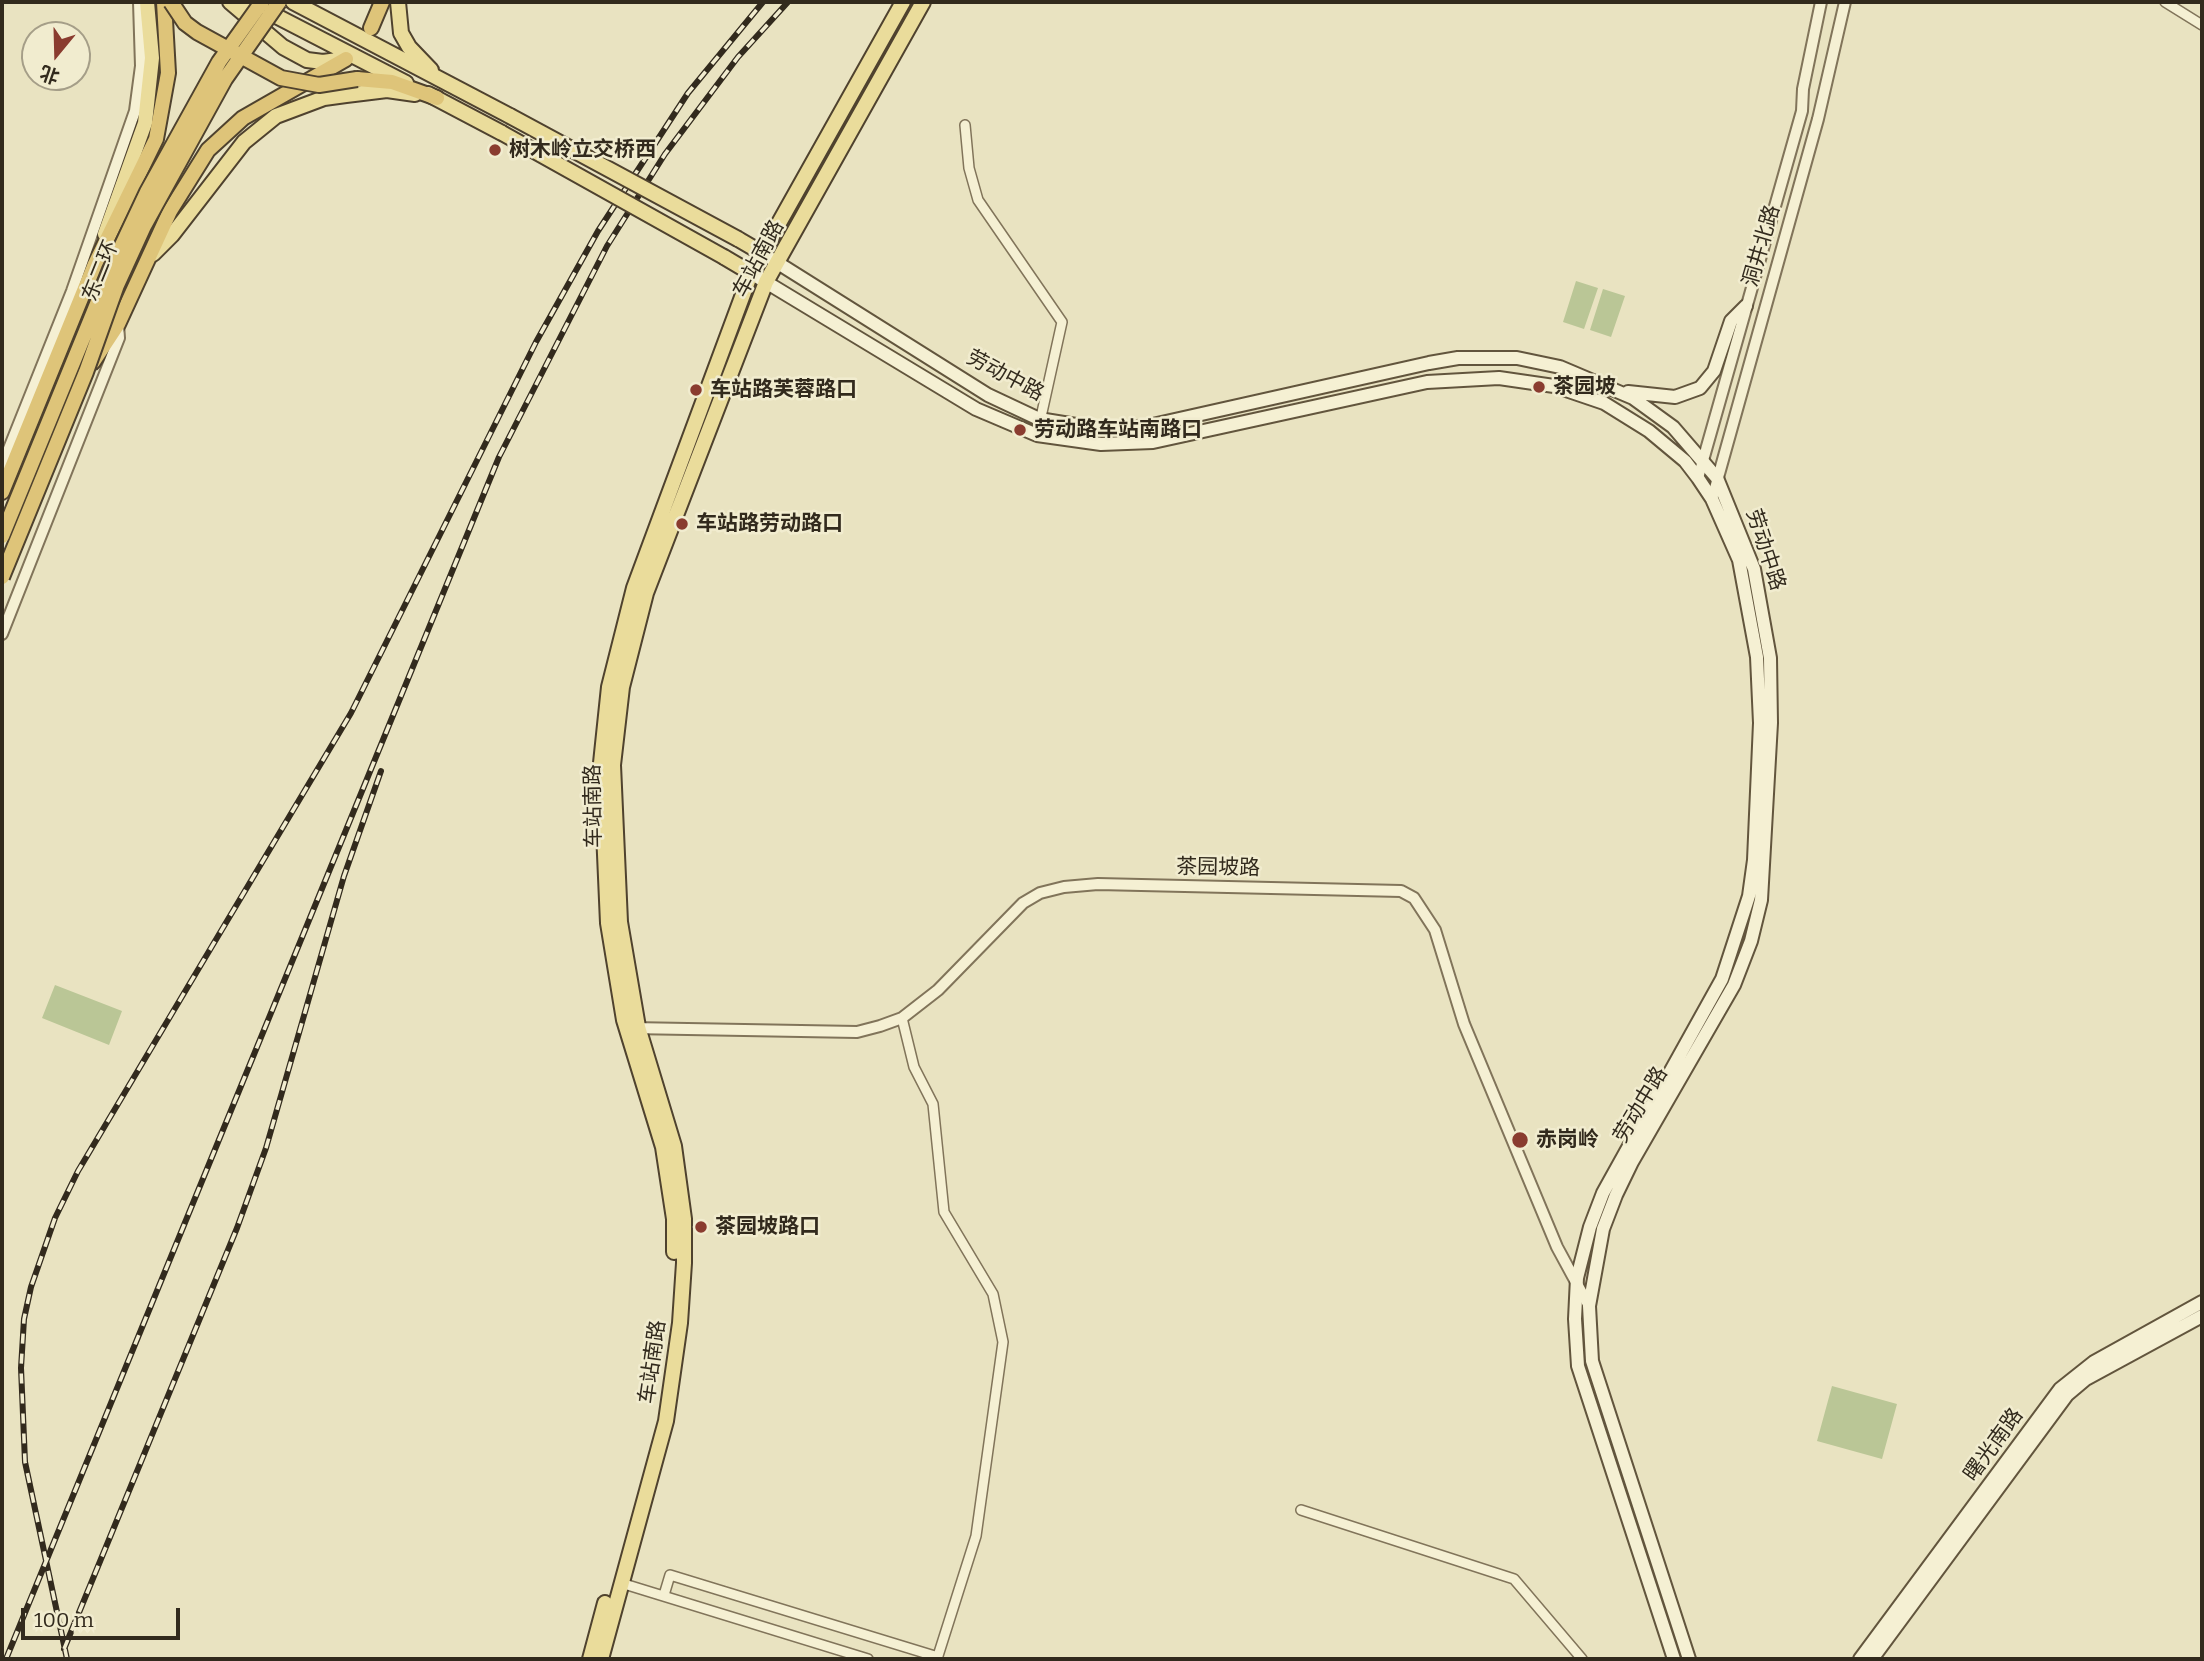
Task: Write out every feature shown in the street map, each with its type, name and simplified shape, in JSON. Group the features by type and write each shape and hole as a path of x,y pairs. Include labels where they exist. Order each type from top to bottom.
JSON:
{"highway":[{"path":"2,492 95,264 148,160 162,119 168,73 164,2"},
{"path":"171,2 185,23 197,32 281,78 319,85 357,79 392,82 437,98"},
{"name":"东二环","path":"2,536 115,260 147,192 219,62 262,2"},
{"name":"东二环","path":"2,577 86,372 117,285 156,201 225,79 279,2"},
{"path":"374,2 371,28 382,2"},
{"path":"86,372 118,324 153,254 156,237 165,219 208,150 243,118 346,58"}],"main road":[{"path":"95,264 145,123 152,58 147,2"},
{"path":"230,2 283,47 307,60 323,62 346,58"},
{"name":"劳动中路","path":"249,2 502,133 724,257 976,409 1037,435 1101,444 1153,442 1427,382 1499,378 1554,386 1604,403 1649,431 1685,461 1712,499 1739,561 1760,680 1754,860 1749,896 1737,940 1717,991 1603,1192 1590,1227 1577,1278 1577,1366 1674,1659"},
{"path":"293,2 440,77"},
{"path":"316,2 342,28"},
{"path":"398,2 401,33 409,47 440,77"},
{"name":"车站南路","path":"590,1659 650,1453 671,1324 674,1262 671,1200 653,1108 608,923 601,763 609,687 634,588 751,273 903,2"},
{"name":"车站南路","path":"601,1659 666,1421 680,1323 684,1263 684,1219 674,1146 632,1028 620,922 613,765 622,687 646,593 766,282 815,200 923,2"},
{"name":"劳动中路","path":"440,77 738,239 988,395 1040,419 1107,430 1148,426 1458,358 1496,357 1541,361 1614,389 1654,413 1703,458 1717,478 1754,569 1770,658 1771,723 1761,900 1751,941 1734,985 1632,1162 1616,1195 1601,1239 1589,1306 1592,1361 1689,1659"},
{"path":"153,254 172,235 238,151 262,125 295,108 324,99 387,90 437,98"},
{"path":"1614,389 1675,397 1700,388 1714,371 1731,321 1746,306"},
{"name":"曙光南路","path":"1860,1659 2060,1389 2094,1362 2202,1302"},
{"name":"曙光南路","path":"1872,1659 2067,1395 2086,1379 2202,1316"}],"street":[{"path":"2,466 72,291 135,111 141,66 139,2"},
{"name":"洞井北路","path":"1698,478 1802,111 1803,89 1821,2"},
{"name":"洞井北路","path":"1712,499 1818,119 1845,2"},
{"path":"2165,2 2202,25"},
{"path":"965,125 969,168 978,200 1062,322 1037,435"},
{"path":"2,634 119,338 118,324"},
{"name":"茶园坡路","path":"632,1028 857,1032 902,1017 938,990 1023,904 1040,893 1064,887 1098,884 1401,891 1414,898 1435,930 1464,1024 1557,1247 1577,1278 1589,1306"},
{"path":"664,1595 670,1575 938,1658 976,1536 1003,1342 993,1294 944,1212 933,1104 914,1067 902,1017"},
{"path":"1301,1510 1514,1579 1582,1659"},
{"path":"621,1583 868,1659"}],"green space":[{"path":"1576,281 1598,288 1584,329 1563,322"},
{"path":"1603,289 1625,296 1611,337 1590,330"},
{"path":"55,985 122,1011 109,1045 42,1018"},
{"path":"1832,1386 1897,1404 1882,1459 1817,1441"}],"railway":[{"path":"67,1659 25,1462 21,1368 24,1319 31,1287 55,1218 78,1171 351,713 536,342 598,231 688,93 763,2"},
{"path":"6,1659 499,457 607,246 665,154 738,57 788,2"},
{"path":"64,1649 237,1228 266,1148 344,876 381,771"}],"place":[{"name":"树木岭立交桥西","path":"495,150"},
{"name":"茶园坡","path":"1539,387"},
{"name":"车站路芙蓉路口","path":"696,390"},
{"name":"劳动路车站南路口","path":"1020,430"},
{"name":"车站路劳动路口","path":"682,524"},
{"name":"赤岗岭","path":"1520,1140"},
{"name":"茶园坡路口","path":"701,1227"}]}
